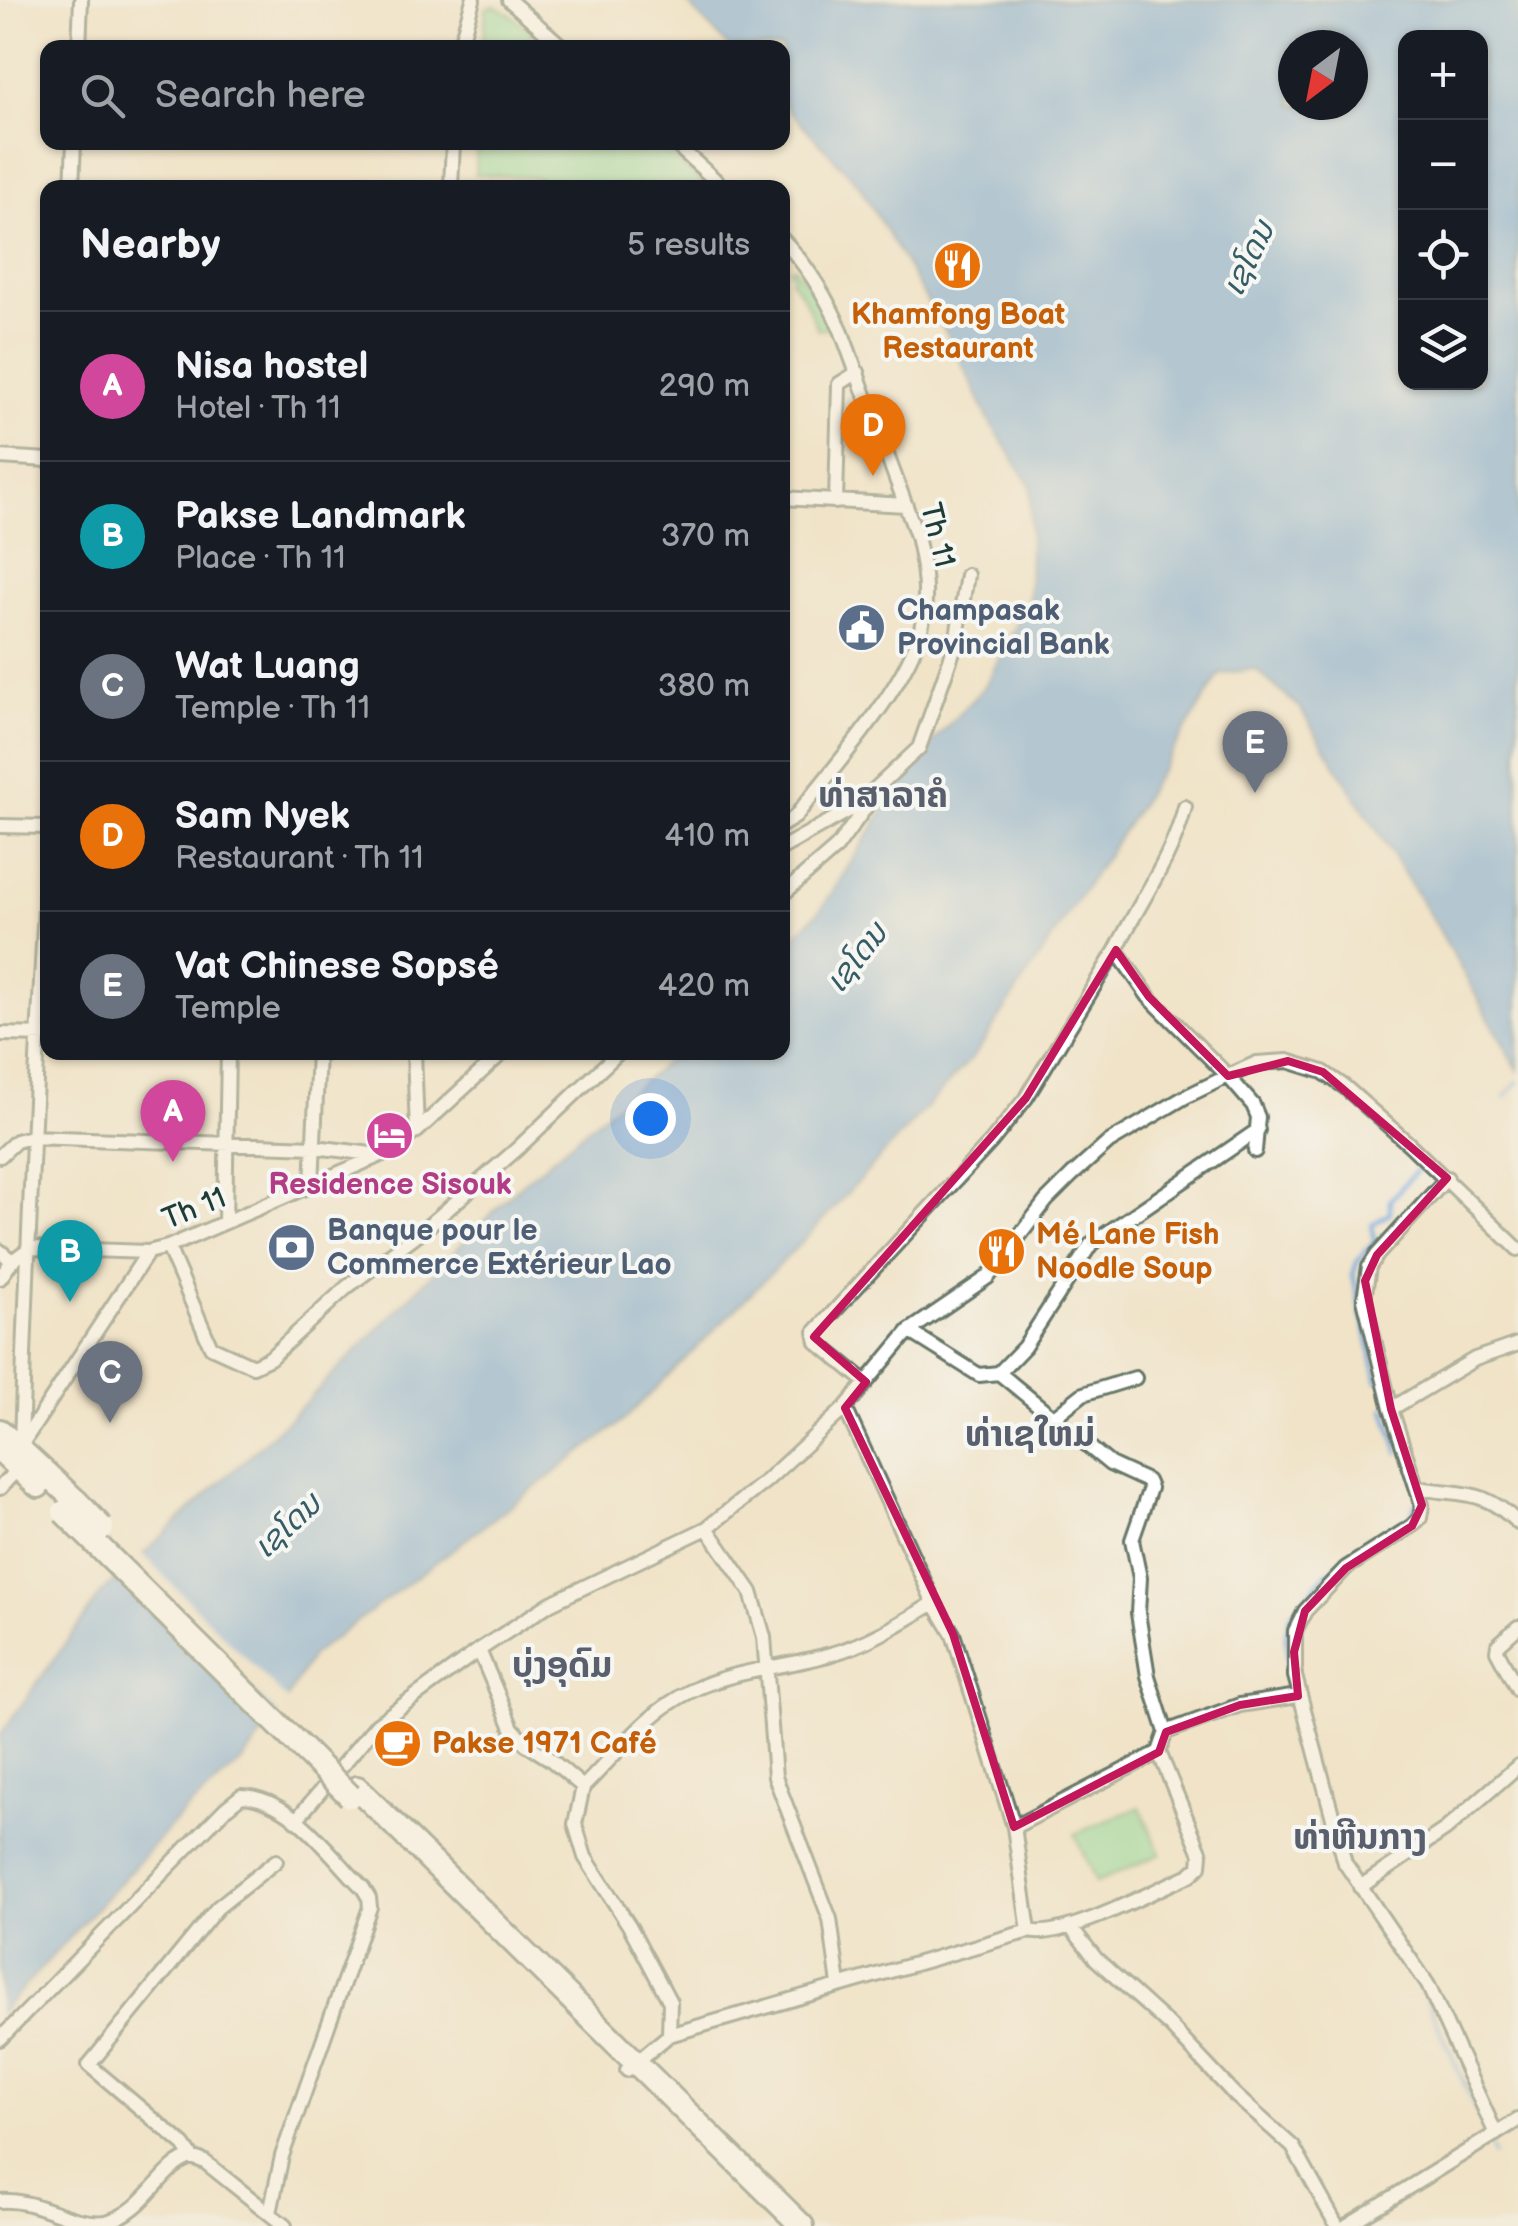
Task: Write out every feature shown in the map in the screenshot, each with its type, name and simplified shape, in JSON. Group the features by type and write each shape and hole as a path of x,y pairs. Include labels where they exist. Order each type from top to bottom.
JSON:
{"highway":[{"path":"0,1431 13,1455 70,1506 353,1792 794,2225"}],"street":[{"path":"79,40 81,0"},
{"path":"461,40 473,0"},
{"path":"509,0 555,40"},
{"path":"72,180 74,150"},
{"path":"451,180 453,150"},
{"path":"682,150 715,180"},
{"name":"Th 11","path":"790,247 828,300 858,372 906,505 925,570 926,598 921,630 886,697 790,820"},
{"path":"836,502 839,384 858,372"},
{"path":"0,457 40,460"},
{"path":"790,499 906,505"},
{"path":"790,843 856,806 919,748 956,643 967,575"},
{"path":"790,888 837,847 884,781"},
{"path":"866,1382 817,1342 815,1332 1014,1113 1116,950 1134,911 1176,841 1184,808"},
{"path":"0,826 40,827"},
{"path":"1116,950 1149,997 1253,1105 1258,1130 1255,1151"},
{"path":"0,1034 40,1035"},
{"path":"13,1455 30,1248 32,1137 40,1055"},
{"path":"225,1222 228,1060"},
{"path":"312,1185 318,1060"},
{"path":"414,1060 417,1132"},
{"name":"Th 11","path":"0,1488 13,1455 148,1252 381,1155 417,1132 494,1060"},
{"path":"168,1246 211,1347 253,1366 270,1358 347,1287 427,1227 611,1060"},
{"path":"296,1820 377,1724 479,1650 551,1602 707,1528 767,1480 845,1408 909,1331 988,1277 1046,1201 1110,1142 1184,1097 1228,1076 1257,1063 1288,1060 1323,1072 1447,1178 1518,1248"},
{"path":"909,1331 980,1375 999,1373 1024,1347 1090,1244 1258,1130"},
{"path":"0,1156 16,1141 32,1137 315,1147 381,1155"},
{"path":"1447,1178 1377,1255 1365,1281 1364,1299 1391,1409 1419,1488 1420,1518 1346,1568 1305,1612 1296,1630 1294,1652 1298,1696 1345,1863 1428,1986 1496,2134"},
{"path":"0,1278 12,1261 30,1248 148,1252"},
{"path":"0,1251 12,1261"},
{"path":"1391,1409 1475,1359 1518,1344"},
{"path":"631,2066 669,2035 1029,1931 1037,1934 1071,1927 1190,1875 1200,1866 1201,1854 1159,1752 1166,1732 1148,1676 1138,1613 1140,1578 1132,1540 1150,1488 1147,1481 1110,1464 999,1373"},
{"path":"1054,1417 1083,1394 1135,1378"},
{"path":"845,1408 934,1603 953,1634 1014,1827 1029,1931"},
{"path":"1419,1488 1476,1494 1502,1508 1518,1523"},
{"path":"707,1528 751,1592 764,1636 776,1777 830,1918 839,1985"},
{"path":"669,2035 670,2002 630,1927 585,1858 575,1824 582,1787 644,1723 666,1706 721,1678 856,1646 934,1603"},
{"path":"1518,1628 1496,1651 1518,1690"},
{"path":"479,1650 512,1728 526,1744 550,1758 582,1787"},
{"path":"1166,1732 1240,1704 1298,1696"},
{"path":"1014,1827 1159,1752"},
{"path":"1360,1887 1446,1829 1518,1766"},
{"path":"0,2040 224,1809 241,1796 276,1804 362,1888 370,1907 282,2156 270,2213"},
{"path":"192,2158 184,2144 89,2065 217,1908 276,1861"},
{"path":"1071,1927 1096,1959 1293,2146 1337,2226"},
{"path":"1346,2226 1518,2120"},
{"path":"0,2201 19,2199 76,2220 106,2222 144,2202 176,2165 192,2158 205,2162 286,2226"}],"highlighted area":[{"path":"1116,950 1149,997 1228,1076 1288,1061 1323,1072 1447,1178 1377,1255 1365,1281 1391,1409 1422,1505 1412,1526 1346,1568 1305,1611 1294,1652 1298,1696 1240,1705 1166,1732 1159,1752 1014,1827 953,1634 845,1408 866,1382 814,1337 1026,1098"}],"green space":[{"path":"494,6 509,13 541,40 484,40 486,8"},
{"path":"477,150 665,150 700,180 540,180 475,174"},
{"path":"795,267 831,327 818,330 791,279 794,277 790,269"},
{"path":"1140,1807 1161,1854 1096,1882 1075,1834"}],"water":[{"name":"ເຊໂດນ","path":"684,0 1518,0 1518,1070 1437,926 1300,708 1255,669 1220,674 1133,815 977,1052 809,1235 623,1421 311,1656 278,1715 243,1761 184,1812 0,2013 0,1735 103,1591 292,1416 518,1187 669,1060 790,1060 790,941 823,907 915,761 985,686 1029,601 1031,486 988,419 956,350 859,185 790,111 790,40 722,40"}],"pier":[{"path":"139,1551 290,1703 282,1718 120,1568"}],"waterway":[{"path":"1505,1097 1518,1082"},
{"path":"1378,1381 1353,1275 1357,1262 1375,1241 1372,1225 1390,1213 1390,1200 1421,1166"},
{"path":"1385,1409 1399,1453"},
{"path":"1290,1688 1286,1635 1290,1616 1324,1576 1362,1544 1411,1519 1415,1504"},
{"path":"1294,1705 1336,1855"},
{"path":"1420,1984 1485,2130"},
{"path":"1491,2148 1493,2155"}],"place":[{"name":"Khamfong Boat Restaurant","path":"958,265"},
{"name":"Sam Nyek","path":"873,476"},
{"name":"Champasak Provincial Bank","path":"862,627"},
{"name":"Vat Chinese Sopsé","path":"1255,793"},
{"name":"Residence Sisouk","path":"390,1135"},
{"name":"Nisa hostel","path":"173,1162"},
{"name":"Banque pour le Commerce Extérieur Lao","path":"292,1247"},
{"name":"Mé Lane Fish Noodle Soup","path":"1001,1251"},
{"name":"Pakse Landmark","path":"70,1302"},
{"name":"Wat Luang","path":"110,1423"},
{"name":"Pakse 1971 Café","path":"397,1743"}],"district":[{"name":"ທ່າສາລາຄໍ","path":"883,795"},
{"name":"ທ່າເຊໃຫມ່","path":"1030,1434"},
{"name":"ບຸ່ງອຸດົມ","path":"562,1665"},
{"name":"ທ່າຫີນກາງ","path":"1360,1837"}]}
